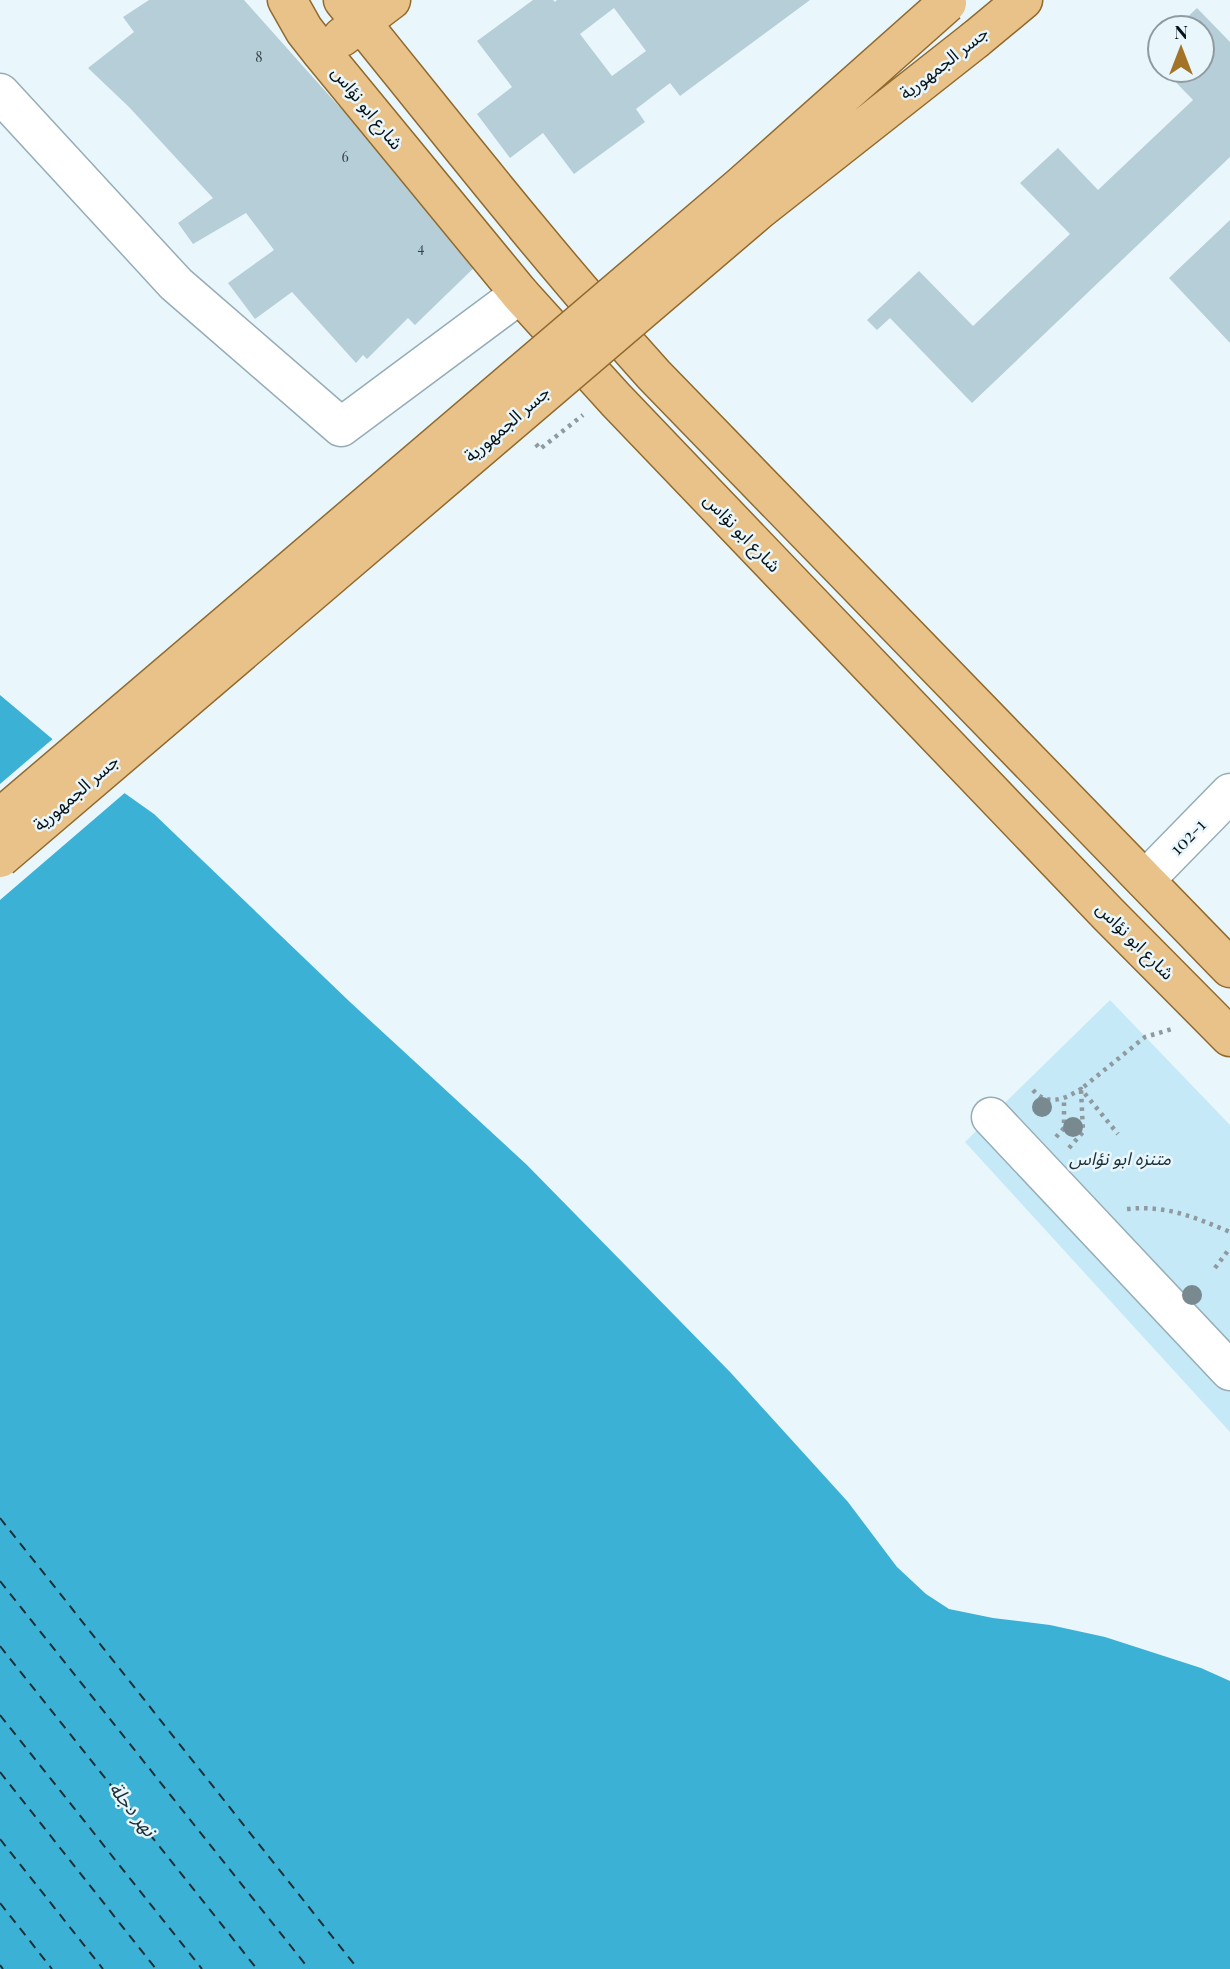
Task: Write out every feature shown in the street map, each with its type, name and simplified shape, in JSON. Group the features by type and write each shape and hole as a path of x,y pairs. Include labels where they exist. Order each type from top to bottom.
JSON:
{"main road":[{"name":"جسر الجمهورية","path":"0,858 759,209 1023,0"},
{"name":"جسر الجمهورية","path":"0,818 741,186 949,1"},
{"name":"شارع ابو نؤاس","path":"291,2 304,30 322,53 520,294 703,493 1230,1037"},
{"path":"322,53 365,7 558,265 646,366 1230,968"}],"street":[{"path":"0,93 176,284 341,427 520,294"},
{"name":"102-1","path":"1145,880 1230,793"},
{"path":"992,1117 1230,1371"}],"path":[{"path":"540,449 585,413 590,419"},
{"path":"1033,1090 1037,1095 1052,1101 1064,1100 1145,1037 1172,1029"},
{"path":"1081,1089 1118,1134"},
{"path":"1069,1148 1083,1132 1081,1089"},
{"path":"1123,1210 1145,1207 1170,1210 1230,1232"},
{"path":"1215,1268 1230,1248"}],"green space":[{"name":"متنزه ابو نؤاس","path":"1110,1000 1230,1125 1230,1432 965,1142"}],"water":[{"name":"نهر دجلة","path":"0,695 75,758 154,814 350,1002 527,1165 731,1373 848,1502 897,1567 926,1594 949,1609 1105,1637 1201,1668 1230,1681 1230,1969 0,1969"}],"pier":[{"path":"55,737 127,791 0,900 0,784"}],"building":[{"path":"149,0 244,0 482,260 415,325 408,318 367,359 363,355 356,363 292,292 255,319 228,283 274,250 246,213 193,244 178,223 213,198 129,107 88,68 134,32 123,17"},
{"path":"533,0 810,0 680,96 670,83 636,109 645,122 574,174 543,133 510,158 477,114 512,87 477,41","holes":["614,8 646,51 612,76 580,34"]},
{"path":"1197,8 1203,14 1191,14"},
{"path":"1216,28 1230,42 1230,157 972,403 890,318 877,330 867,320 919,271 973,326 1070,234 1020,183 1058,148 1098,190 1193,100 1178,84 1216,84"},
{"path":"1230,220 1230,343 1169,278"}],"ferry route":[{"path":"0,1518 358,1969"},
{"path":"0,1581 309,1969"},
{"path":"0,1646 257,1969"},
{"path":"0,1715 202,1969"},
{"path":"0,1772 156,1969"},
{"path":"0,1839 103,1969"},
{"path":"0,1903 52,1969"},
{"path":"0,1965 3,1969"}]}
